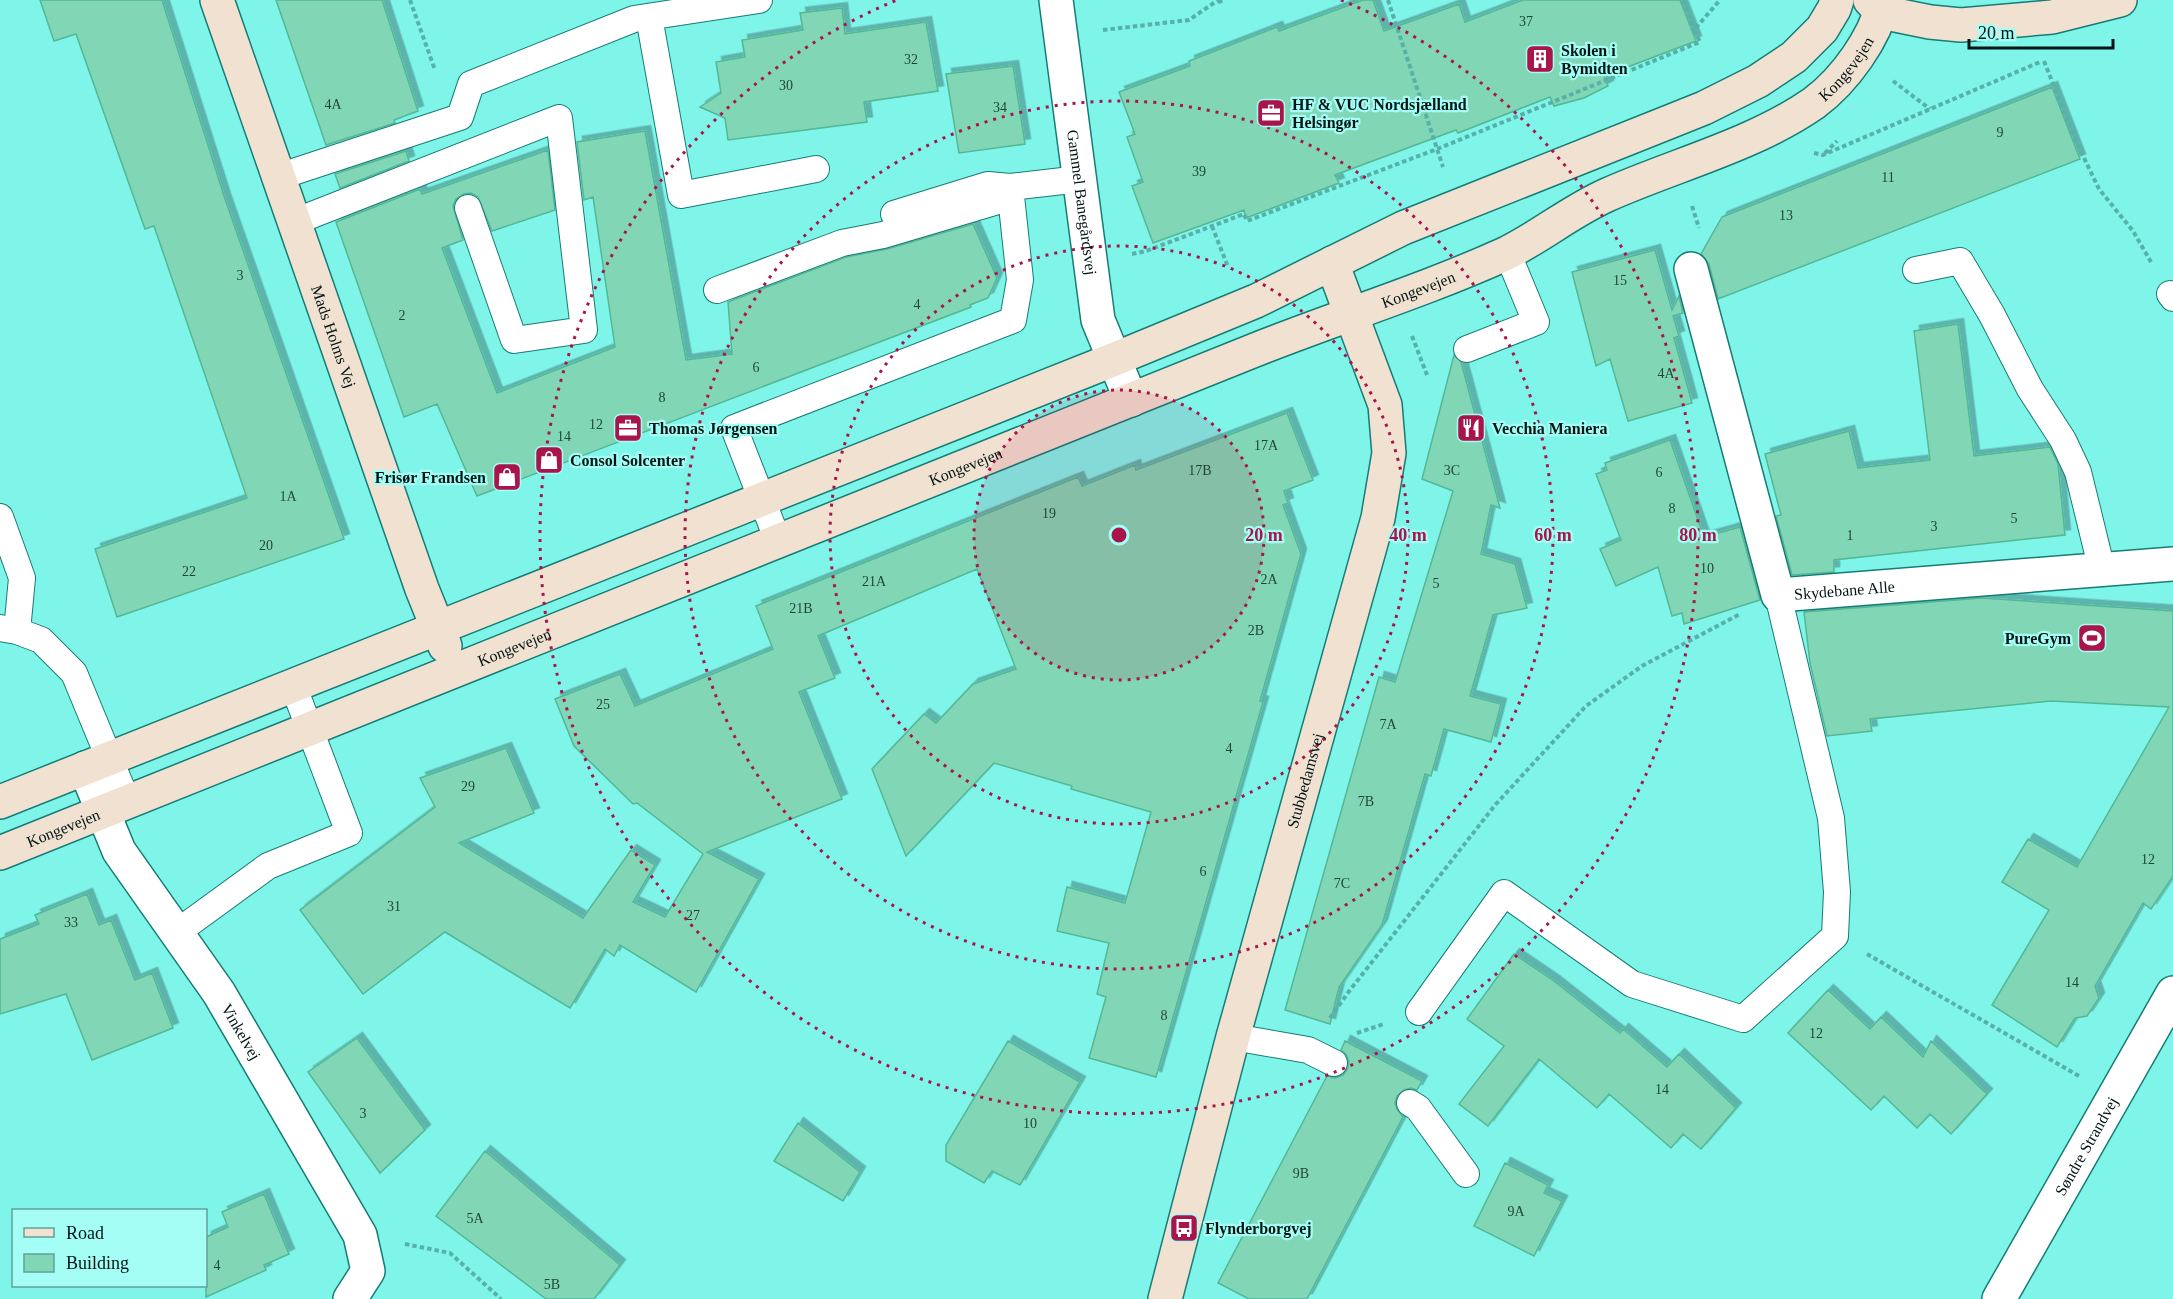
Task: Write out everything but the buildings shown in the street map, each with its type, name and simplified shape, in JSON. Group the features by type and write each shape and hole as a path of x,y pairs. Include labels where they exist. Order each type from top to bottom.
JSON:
{"street":[{"name":"Mads Holms Vej","path":"217,0 422,589 455,670"},
{"name":"Gammel Banegårdsvej","path":"1056,0 1098,320 1131,400"},
{"path":"0,802 1115,359 1256,301 1402,228 1668,123 1758,81 1794,57 1822,29 1837,0"},
{"name":"Kongevejen","path":"0,853 1273,342 1427,288 1507,252 1604,196 1746,140 1793,117 1836,85 1853,64 1878,4 1930,22 1961,25 2052,17 2120,0"},
{"name":"Stubbedamsvej","path":"1165,1299 1233,1037 1378,518 1389,453 1385,405 1332,263"},
{"name":"Skydebane Alle","path":"1691,269 1779,595 2173,564"},
{"name":"Vinkelvej","path":"97,763 115,806 119,851 219,993 360,1235 368,1271 350,1299"},
{"name":"Søndre Strandvej","path":"1999,1299 2173,993"}],"lane":[{"path":"278,177 460,117 471,84 634,20 759,0"},
{"path":"649,17 681,195 816,169"},
{"path":"294,222 559,118 584,330 514,340 468,208"},
{"path":"717,290 842,243 883,235 1010,192 1080,179"},
{"path":"865,223 988,185 1010,192"},
{"path":"778,541 734,428 1013,320 1020,280 1010,192"},
{"path":"1467,349 1536,322 1507,252"},
{"path":"1916,270 1960,261 1992,315 2030,388 2063,440 2078,472 2102,570"},
{"path":"0,517 22,578 9,630 41,640 74,673 97,763"},
{"path":"1419,1012 1504,892 1632,984 1743,1019 1835,936 1836,892 1831,818 1779,595"},
{"path":"176,933 268,866 349,833 293,685"},
{"path":"1233,1037 1308,1050 1334,1063"},
{"path":"1410,1103 1418,1108 1466,1174"}],"path":[{"path":"410,0 453,119"},
{"path":"1060,35 1189,20 1218,1 1225,0"},
{"path":"1388,0 1456,207"},
{"path":"1090,263 1146,251 1244,214 1247,221 1437,149 1700,42 1683,0"},
{"path":"1694,30 1720,0"},
{"path":"1812,153 1823,155 2044,60 2074,137 2099,189 2133,231 2172,296"},
{"path":"1677,166 1697,221 1706,255 1691,269"},
{"path":"1212,226 1221,249"},
{"path":"1308,1050 1350,990 1496,804 1586,706 1642,666 1779,595"},
{"path":"1835,936 2114,1096"},
{"path":"1308,1050 1419,1012"},
{"path":"360,1235 450,1253 501,1299"}],"place":[{"name":"Skolen i Bymidten","path":"1540,59"},
{"name":"HF & VUC Nordsjælland Helsingør","path":"1271,113"},
{"name":"Thomas Jørgensen","path":"628,428"},
{"name":"Vecchia Maniera","path":"1471,428"},
{"name":"Consol Solcenter","path":"549,460"},
{"name":"Frisør Frandsen","path":"507,477"},
{"name":"PureGym","path":"2092,638"},
{"name":"Flynderborgvej","path":"1184,1228"}]}
